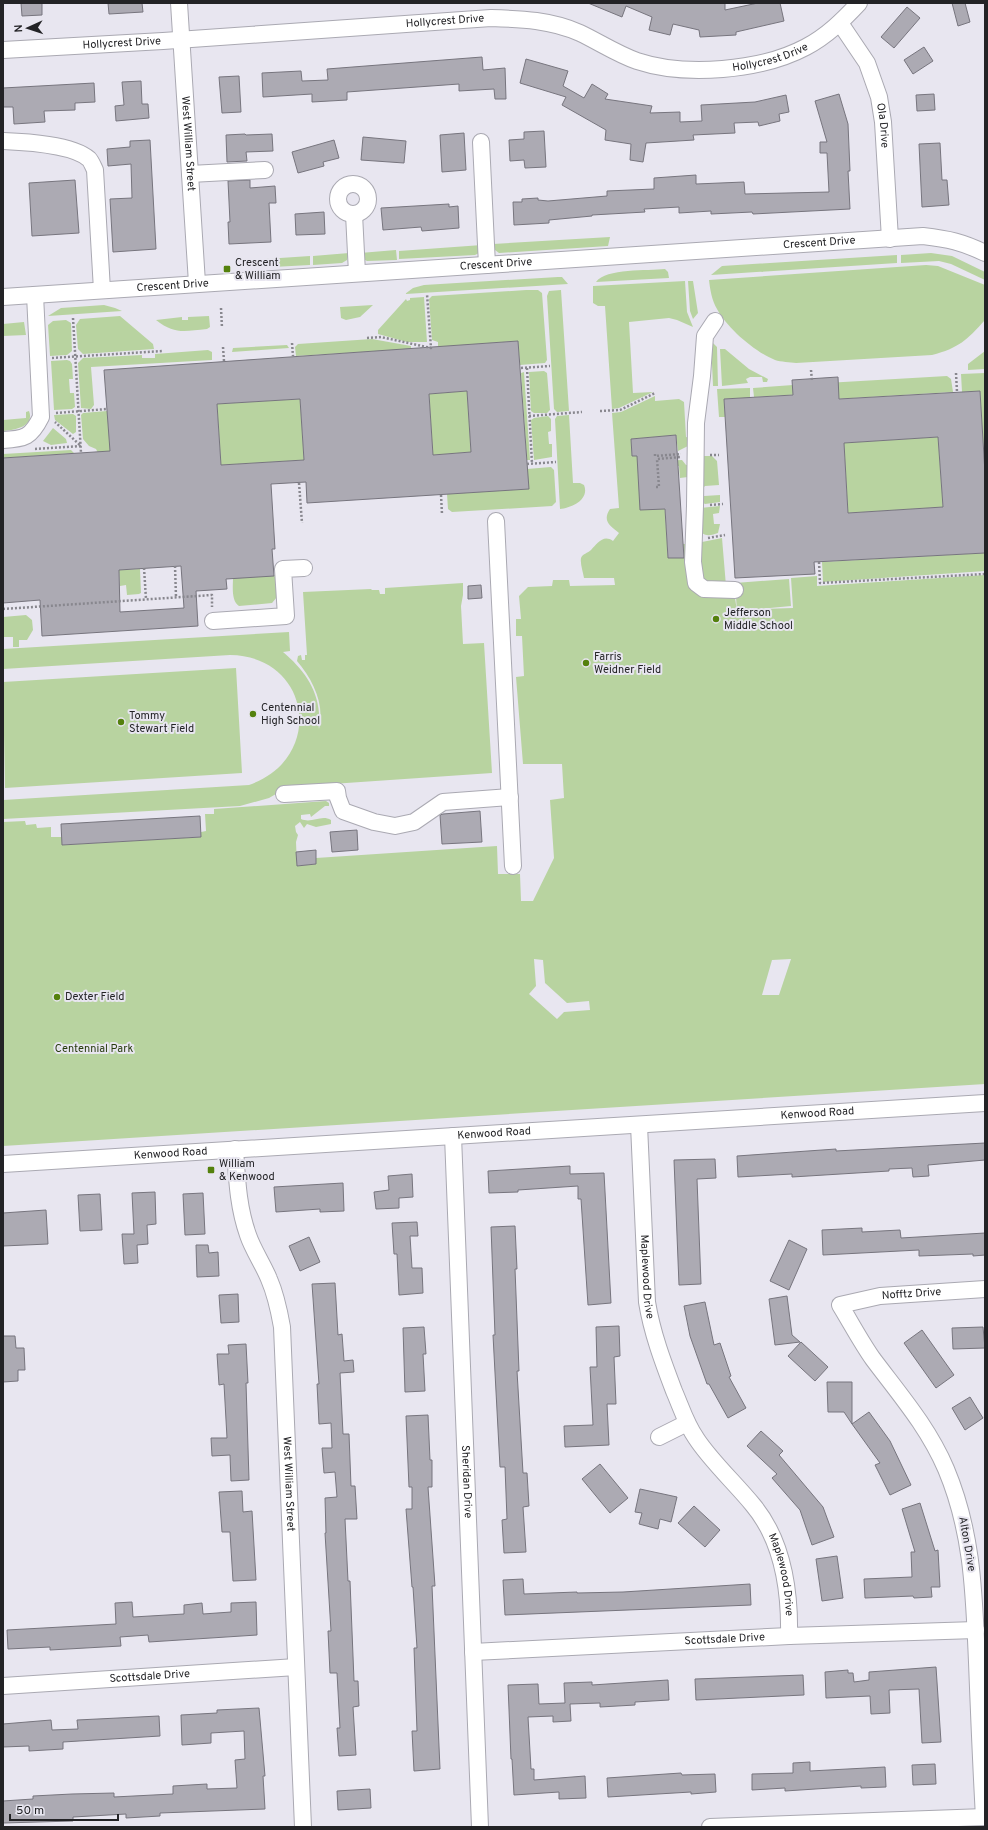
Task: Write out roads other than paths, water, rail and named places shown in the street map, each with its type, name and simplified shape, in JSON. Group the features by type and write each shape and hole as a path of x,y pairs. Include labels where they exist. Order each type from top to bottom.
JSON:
{"street":[{"name":"West William Street","path":"179,3 197,283"},
{"name":"Hollycrest Drive","path":"3,50 181,40 491,18 523,19 563,26 621,55 659,66 686,69 717,69 752,65 789,55 812,44 840,23 859,3"},
{"name":"Ola Drive","path":"840,23 867,63 879,97 883,122 890,239"},
{"path":"3,141 38,143 77,152 89,159 95,170 102,290"},
{"path":"481,142 487,265"},
{"path":"190,174 265,170"},
{"path":"354,214 357,273"},
{"name":"Crescent Drive","path":"3,297 923,236 949,239 966,244 985,254"},
{"path":"3,440 28,436 35,429 41,417 34,295"},
{"path":"715,320 705,336 696,423 693,562 696,583 704,589 735,590"},
{"path":"496,521 513,866"},
{"path":"213,621 286,616 283,569 304,568"},
{"path":"284,794 337,791 343,811 374,822 396,826 414,822 443,802 510,797"},
{"name":"Kenwood Road","path":"3,1164 985,1103"},
{"name":"Maplewood Drive","path":"639,1125 647,1302 650,1319 661,1357 687,1423 696,1439 754,1506 775,1541 786,1579 789,1636"},
{"name":"Sheridan Drive","path":"453,1136 480,1827"},
{"name":"West William Street","path":"236,1149 237,1192 242,1216 248,1236 269,1279 278,1305 282,1327 303,1827"},
{"name":"Nofftz Drive","path":"840,1305 880,1296 985,1289"},
{"name":"Alton Drive","path":"840,1305 872,1357 913,1410 930,1436 946,1469 959,1502 973,1574 984,1817"},
{"path":"659,1437 687,1423"},
{"name":"Scottsdale Drive","path":"473,1652 789,1636 976,1630"},
{"name":"Scottsdale Drive","path":"3,1686 296,1667"},
{"path":"710,1827 984,1817"}],"place":[{"name":"Crescent & William","path":"227,269"},
{"name":"Jefferson Middle School","path":"716,619"},
{"name":"Farris Weidner Field","path":"586,663"},
{"name":"Centennial High School","path":"253,714"},
{"name":"Tommy Stewart Field","path":"121,722"},
{"name":"Dexter Field","path":"57,997"},
{"name":"William & Kenwood","path":"211,1170"}],"park label":[{"name":"Centennial Park","path":"94,1049"}]}
